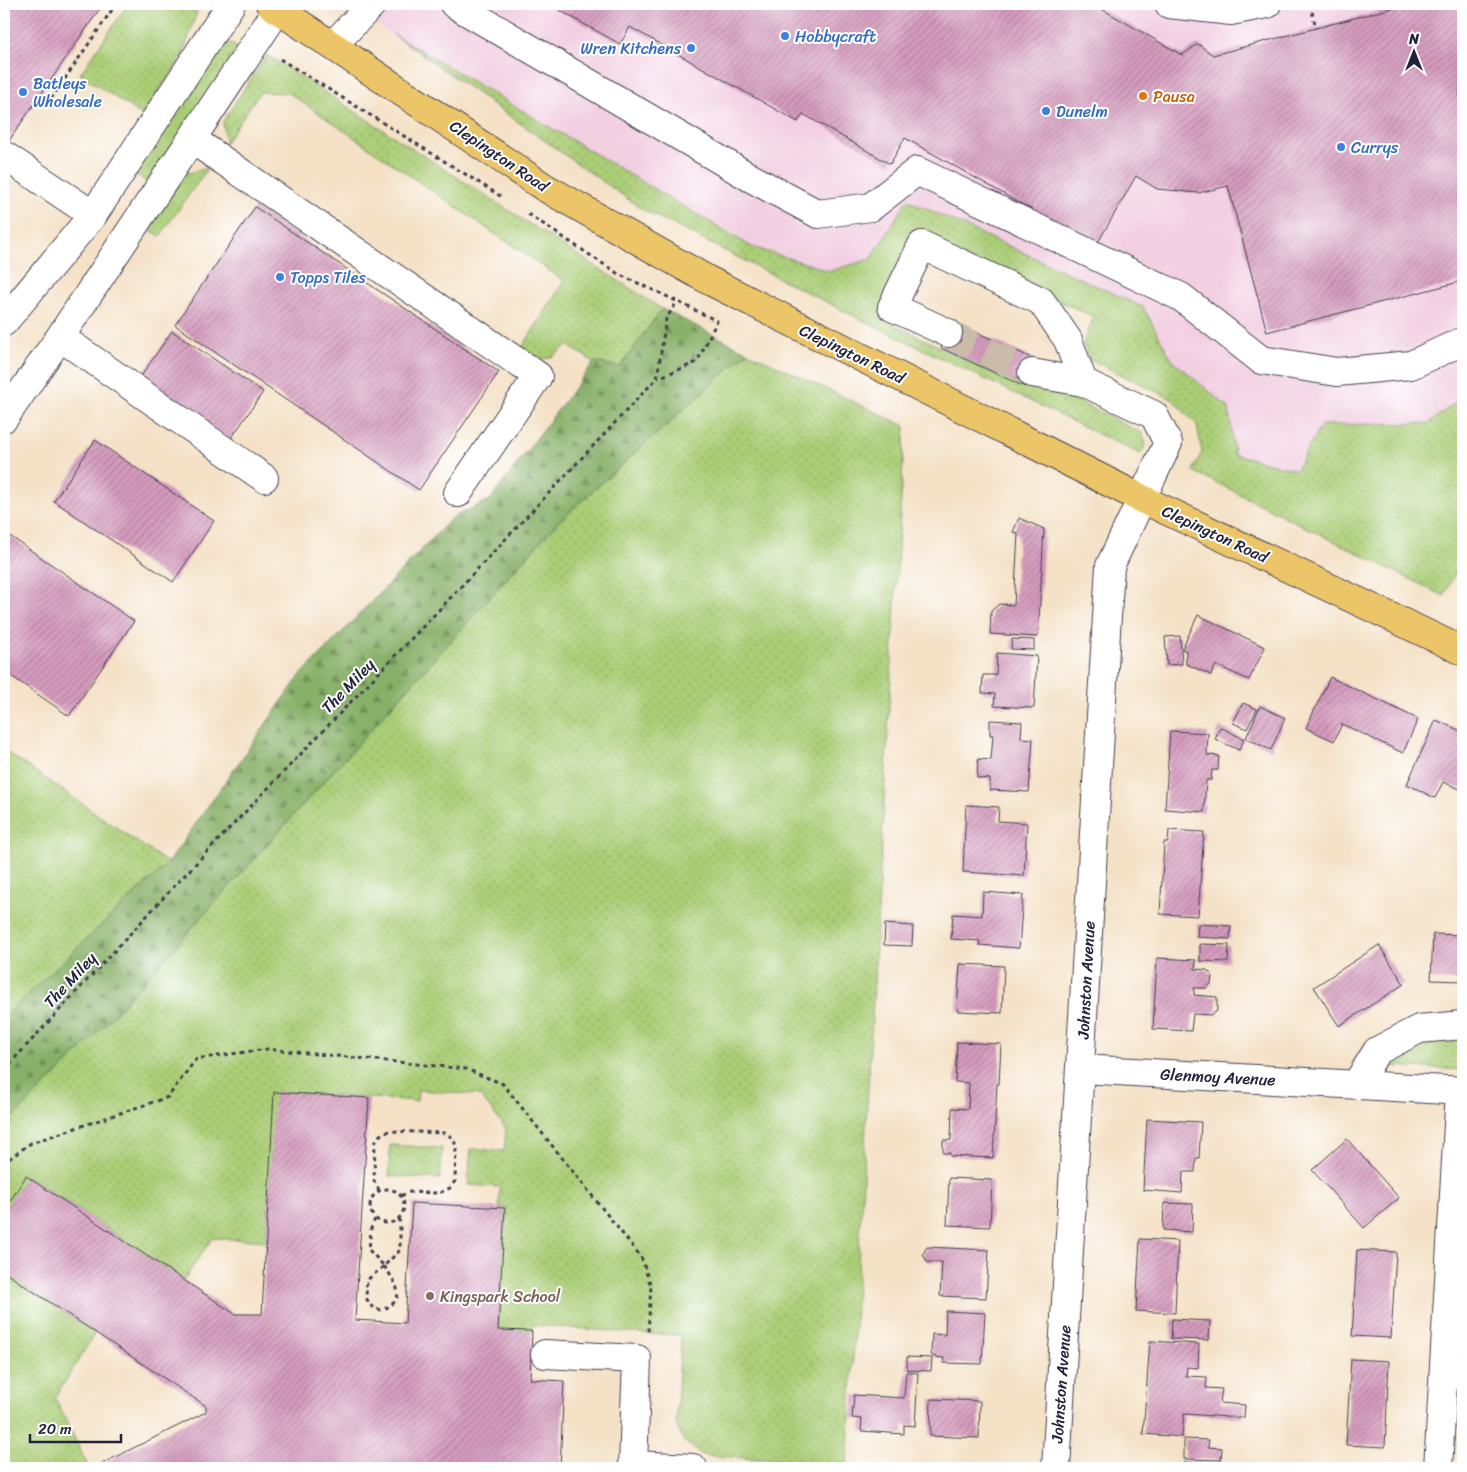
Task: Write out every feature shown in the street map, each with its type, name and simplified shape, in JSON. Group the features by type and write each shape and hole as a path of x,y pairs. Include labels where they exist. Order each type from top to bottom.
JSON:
{"main road":[{"name":"Clepington Road","path":"274,6 544,187 708,280 1142,499 1463,651"}],"street":[{"path":"4,322 93,215 231,4"},
{"path":"333,45 372,4"},
{"path":"454,4 751,178 818,214 870,207 917,171 1181,297 1260,360 1337,372 1410,365 1463,341"},
{"path":"1169,4 1231,11 1267,4"},
{"path":"4,418 60,338 256,44 274,6"},
{"path":"193,140 538,376 458,493"},
{"path":"5,156 93,215"},
{"path":"948,333 892,307 922,245 1041,301 1068,340 1083,382 1032,373"},
{"path":"60,338 264,478"},
{"name":"Johnston Avenue","path":"1056,1468 1110,566 1168,443 1154,415 1083,382"},
{"path":"1356,1085 1377,1051 1419,1029 1463,1025"},
{"name":"Glenmoy Avenue","path":"1081,1069 1462,1091"},
{"path":"1438,1468 1462,1091"},
{"path":"545,1354 637,1359 633,1465 693,1468"}],"path":[{"path":"51,99 116,4"},
{"path":"1102,9 1105,4"},
{"path":"1310,4 1316,28"},
{"path":"256,44 503,198"},
{"path":"526,213 620,275 717,321 697,362 657,378"},
{"path":"657,378 666,319 677,302"},
{"name":"The Miley","path":"4,1070 180,880 437,612 657,378"},
{"path":"4,1165 6,1161 31,1143 168,1097 196,1059 266,1049 466,1069 503,1084 641,1257 651,1286 648,1334 637,1359"},
{"path":"379,1190 374,1181 375,1143 380,1135 390,1131 445,1133 453,1138 456,1146 455,1181 450,1188 439,1192 408,1192 401,1196"},
{"path":"387,1188 395,1190 401,1196 404,1204 403,1212 398,1219 391,1223 383,1223 375,1219 370,1212 372,1196 379,1190 387,1188"},
{"path":"375,1219 371,1228 370,1250 384,1266 397,1284 397,1299 391,1307 381,1310 372,1307 366,1298 367,1280 384,1266 400,1250 398,1219"}],"shaded area":[{"path":"347,4 1463,4 1463,557 1444,596 1193,471 1202,452 1197,425 1172,399 1113,370 1138,319 915,212 860,319 642,209"}],"green space":[{"path":"128,4 185,4 197,12 181,59 142,115 80,74"},
{"path":"393,34 752,247 830,271 871,259 907,200 1143,307 1172,360 1229,408 1234,454 1296,470 1321,425 1429,423 1463,397 1463,557 1444,596 1193,471 1202,452 1197,425 1172,399 1089,359 1083,343 1094,317 917,235 877,317 1025,387 1030,378 1142,433 1146,444 1140,454 860,319 642,209"},
{"path":"226,40 239,49 147,182 134,173"},
{"path":"267,55 662,309 620,367 594,362 567,345 550,358 541,358 522,348 564,281 289,93 260,92 225,143 223,121"},
{"path":"208,168 160,236 149,229 184,174"},
{"path":"662,309 748,352 558,522 102,1028 4,1127 4,1016 168,863 299,677 453,517 490,500 594,362 620,367"},
{"path":"748,352 905,426 847,1465 702,1455 684,1441 676,1424 681,1335 533,1325 532,1331 498,1330 505,1208 499,1207 500,1187 468,1185 471,1149 504,1151 506,1129 480,1095 418,1090 417,1101 275,1092 266,1241 212,1238 184,1280 27,1176 4,1211 4,1127 102,1028 558,522"},
{"path":"4,750 168,863 4,1016"},
{"path":"1463,1034 1463,1070 1377,1065 1402,1046"},
{"path":"390,1145 442,1148 440,1179 389,1176"},
{"path":"4,1272 95,1333 55,1398 89,1468 4,1468"}],"building":[{"name":"Batleys Wholesale","path":"4,4 103,4 4,148"},
{"path":"548,4 1093,4 1182,55 1198,44 1213,55 1408,4 1463,4 1463,92 1459,93 1463,108 1463,281 1267,332 1228,186 1198,193 1157,189 1136,176 1096,246 905,138 890,164 803,114 798,122 630,27 620,44"},
{"path":"255,207 499,372 419,490 175,325"},
{"path":"953,321 1038,361 1025,387 941,348"},
{"path":"172,331 263,392 230,440 139,379"},
{"path":"95,440 214,521 173,582 54,501"},
{"path":"1019,518 1044,529 1038,637 990,634 991,611 999,604 1014,605 1018,534 1013,532"},
{"path":"4,532 134,621 69,716 4,671"},
{"path":"1198,615 1265,647 1249,680 1216,665 1211,675 1186,664 1186,651 1182,649"},
{"path":"1180,636 1182,664 1167,665 1165,637"},
{"path":"1012,639 1034,640 1034,650 1011,649"},
{"path":"997,653 1037,656 1034,708 994,706 995,694 982,693 983,675 996,675"},
{"path":"1330,677 1418,719 1403,753 1342,724 1334,741 1306,728"},
{"path":"1243,703 1257,709 1247,729 1233,723"},
{"path":"1260,706 1285,718 1271,750 1246,738"},
{"path":"990,720 1022,722 1021,738 1033,739 1029,792 990,790 990,779 977,778 978,759 991,760 993,735 990,735"},
{"path":"1436,720 1463,732 1459,745 1463,747 1463,787 1462,790 1443,782 1435,798 1407,784"},
{"path":"1220,727 1244,739 1239,750 1215,739"},
{"path":"1170,731 1208,733 1207,755 1219,756 1218,770 1212,770 1211,780 1206,780 1204,812 1165,809"},
{"path":"966,805 999,807 998,821 1027,823 1024,876 963,872"},
{"path":"1169,830 1204,832 1198,916 1160,914 1164,842 1168,842"},
{"path":"983,892 1023,895 1019,948 979,945 980,941 951,939 953,914 982,916"},
{"path":"885,924 913,926 912,946 884,945"},
{"path":"1198,924 1231,926 1230,939 1197,937"},
{"path":"1433,934 1463,935 1463,981 1431,980"},
{"path":"1200,944 1229,945 1228,962 1200,961"},
{"path":"1379,945 1404,984 1339,1026 1314,987"},
{"path":"1157,958 1196,960 1195,969 1207,970 1212,975 1211,984 1206,988 1194,988 1194,995 1217,997 1217,1011 1211,1015 1193,1014 1191,1031 1153,1029"},
{"path":"960,964 1004,966 1002,1013 957,1011"},
{"path":"957,1042 1001,1044 993,1158 950,1156 950,1153 943,1153 943,1140 951,1140 952,1108 968,1109 969,1083 955,1082"},
{"path":"274,1092 369,1098 355,1320 405,1323 412,1203 505,1208 498,1330 532,1331 530,1379 564,1381 560,1468 93,1468 206,1412 206,1406 4,1272 4,1211 26,1176 235,1314 262,1314"},
{"path":"1147,1119 1201,1122 1199,1158 1196,1158 1195,1172 1183,1172 1182,1193 1143,1190"},
{"path":"1347,1139 1399,1198 1364,1228 1312,1170"},
{"path":"949,1178 992,1180 990,1227 947,1225"},
{"path":"1164,1203 1193,1204 1192,1232 1163,1230"},
{"path":"1140,1239 1178,1241 1175,1313 1136,1311"},
{"path":"927,1247 989,1250 986,1298 940,1296 942,1262 927,1262 923,1254"},
{"path":"1357,1250 1396,1252 1391,1338 1352,1336"},
{"path":"946,1311 985,1313 982,1364 943,1363 944,1358 934,1357 931,1354 932,1334 945,1335"},
{"path":"1172,1319 1210,1321 1209,1340 1171,1339"},
{"path":"1150,1341 1199,1344 1198,1368 1187,1367 1186,1376 1207,1377 1206,1388 1222,1389 1220,1403 1245,1405 1244,1418 1184,1414 1182,1437 1143,1434"},
{"path":"907,1357 932,1358 931,1371 907,1370"},
{"path":"1351,1359 1389,1361 1385,1447 1346,1445"},
{"path":"906,1372 918,1373 915,1426 904,1425 904,1434 861,1431 862,1419 852,1418 854,1395 904,1398"},
{"path":"931,1399 980,1401 979,1438 930,1436"},
{"path":"1184,1439 1209,1440 1208,1447 1222,1448 1221,1460 1184,1459"},
{"path":"1184,1462 1210,1464 1210,1468 1183,1468"}],"tunnel":[{"path":"948,333 1032,373"}],"place":[{"name":"Hobbycraft","path":"785,36"},
{"name":"Wren Kitchens","path":"691,48"},
{"name":"Batleys Wholesale","path":"23,92"},
{"name":"Pausa","path":"1143,96"},
{"name":"Dunelm","path":"1046,111"},
{"name":"Currys","path":"1341,147"},
{"name":"Topps Tiles","path":"280,277"},
{"name":"Kingspark School","path":"430,1296"}]}
